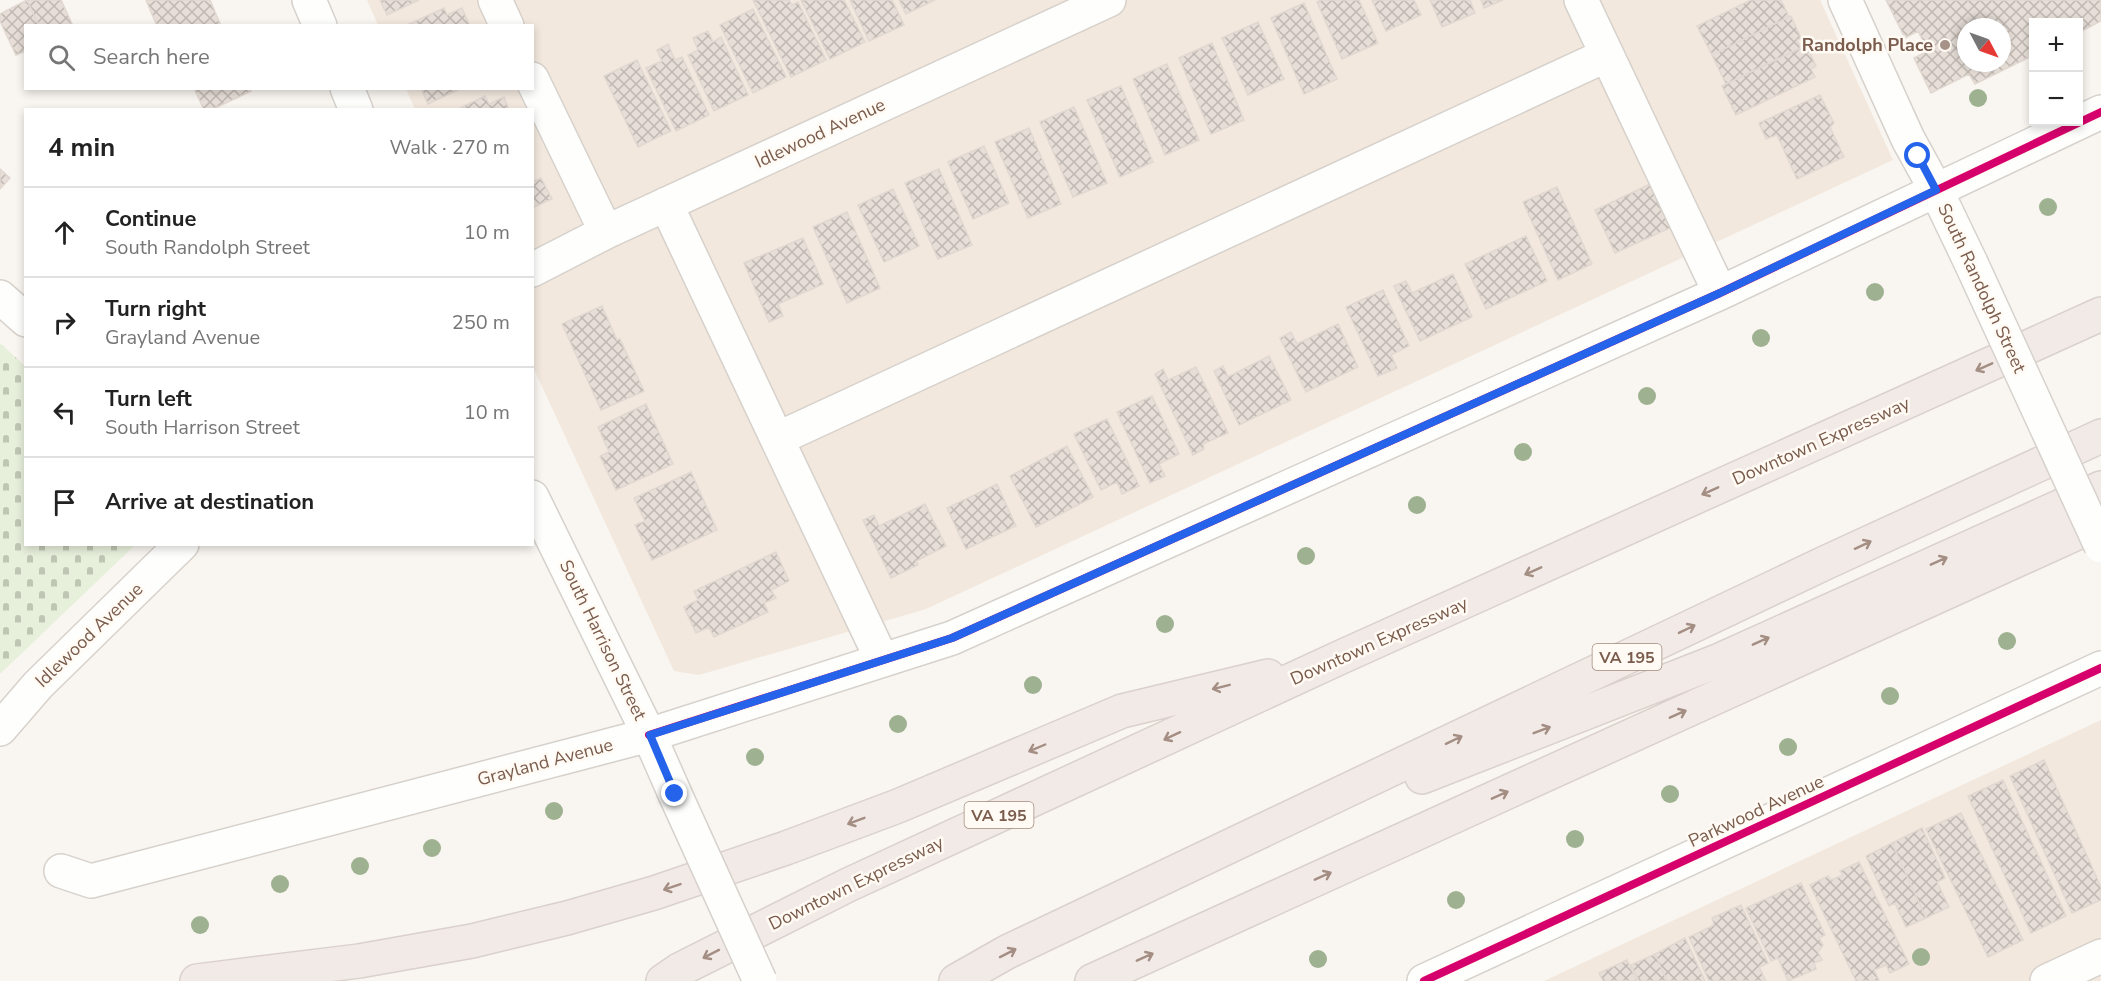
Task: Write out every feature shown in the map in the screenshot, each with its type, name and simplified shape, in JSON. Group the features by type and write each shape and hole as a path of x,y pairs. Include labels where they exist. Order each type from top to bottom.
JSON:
{"highway":[{"name":"Downtown Expressway","path":"663,981 679,970 849,885 1339,658 2101,314"},
{"name":"VA 195","path":"956,981 1007,952 1827,562 2101,436"},
{"path":"1155,882 1720,660 2101,488"},
{"path":"1092,981 2101,522"},
{"path":"197,981 359,961 472,941 567,918 654,893 786,848 898,806 1122,711 1339,658"}],"street":[{"path":"309,0 319,24"},
{"path":"495,0 506,24"},
{"name":"Idlewood Avenue","path":"534,269 606,232 1108,0"},
{"path":"1581,0 1720,293"},
{"name":"South Randolph Street","path":"1845,0 1908,139 1936,190 1971,263 2101,546"},
{"path":"777,439 1607,55"},
{"path":"534,83 606,232"},
{"path":"348,90 355,108"},
{"name":"Grayland Avenue","path":"61,871 91,880 650,735 952,638 1720,293 2101,112"},
{"path":"666,204 882,660"},
{"path":"0,297 24,318"},
{"name":"South Harrison Street","path":"534,501 650,735 760,981"},
{"name":"Idlewood Avenue","path":"0,729 38,685 180,546"},
{"name":"Parkwood Avenue","path":"1424,981 2101,668"},
{"path":"2047,981 2101,956"}],"shaded area":[{"path":"367,0 1820,0 1893,160 926,609 699,675 674,671 534,369 534,108 415,108 406,90 534,90 534,24 378,24"},
{"path":"2101,720 2101,981 1544,981"}],"green space":[{"path":"0,343 24,365 24,546 134,546 0,674"}],"building":[{"path":"27,0 61,0 72,24 38,24"},
{"path":"27,0 38,24 24,24 24,52 16,55 0,21 0,14"},
{"path":"146,0 210,0 220,24 156,24"},
{"path":"380,0 419,0 387,15"},
{"path":"753,0 789,0 792,5 798,2 826,60 791,77"},
{"path":"801,0 844,0 865,42 830,59"},
{"path":"850,0 892,0 904,25 869,41"},
{"path":"899,0 935,0 906,14"},
{"path":"1321,0 1359,0 1378,43 1342,59 1317,2"},
{"path":"1372,0 1414,0 1421,15 1386,31"},
{"path":"1430,0 1470,0 1475,13 1442,27"},
{"path":"1481,0 1503,0 1484,8"},
{"path":"1751,0 1781,0 1789,17 1712,55 1697,26"},
{"name":"Randolph Place","path":"1886,0 2101,0 2101,21 2083,30 2083,18 2029,18 2029,57 2011,66 2011,18 1957,18 1957,72 1999,72 1975,84 1969,74 1931,93 1914,58 1928,51 1918,31 1905,38"},
{"path":"1304,3 1337,79 1304,94 1271,18"},
{"path":"444,8 447,15 462,8 469,24 409,24"},
{"path":"753,9 786,77 753,93 720,25"},
{"path":"1791,16 1801,38 1797,40 1801,48 1726,84 1712,55"},
{"path":"1258,22 1284,79 1248,95 1222,38"},
{"path":"708,31 713,42 721,37 748,95 714,111 688,55 698,50 693,38"},
{"path":"1212,43 1244,120 1211,134 1179,58"},
{"path":"668,44 675,60 682,57 709,115 676,131 646,68 662,61 657,50"},
{"path":"1806,45 1816,66 1811,69 1815,77 1736,115 1722,86"},
{"path":"637,60 671,131 638,147 604,76"},
{"path":"1167,64 1199,140 1165,155 1133,79"},
{"path":"1121,86 1153,162 1120,177 1087,100"},
{"path":"195,90 251,90 215,108 203,108"},
{"path":"422,90 458,90 428,104"},
{"path":"1820,95 1834,123 1830,127 1844,157 1797,179 1777,135 1766,139 1759,123"},
{"path":"485,96 489,104 504,97 508,108 460,108"},
{"path":"1074,107 1107,183 1073,197 1040,122"},
{"path":"1029,128 1061,204 1028,218 995,142"},
{"path":"984,146 1009,203 973,219 948,162"},
{"path":"0,169 10,178 0,189"},
{"path":"939,169 972,245 938,259 905,183"},
{"path":"541,178 552,199 534,207 534,181"},
{"path":"1650,184 1670,228 1615,253 1595,210"},
{"path":"1557,187 1592,264 1558,280 1523,202"},
{"path":"893,189 919,246 884,262 858,205"},
{"path":"847,212 880,288 847,303 813,227"},
{"path":"1526,236 1547,281 1486,309 1465,264"},
{"path":"803,238 823,284 778,304 783,316 769,322 744,263"},
{"path":"1453,274 1472,317 1420,341 1394,286 1406,281 1412,293"},
{"path":"1383,290 1409,346 1391,355 1397,368 1378,376 1346,307"},
{"path":"602,306 644,391 601,410 562,324"},
{"path":"1338,324 1358,367 1306,392 1280,338 1291,332 1297,344"},
{"path":"1269,356 1291,400 1239,425 1214,371 1223,366 1228,377"},
{"path":"1196,367 1228,433 1203,444 1204,449 1193,455 1155,374 1163,369 1168,380"},
{"path":"1152,396 1179,454 1159,464 1165,476 1150,483 1117,412"},
{"path":"646,404 673,464 616,490 600,456 609,452 598,427"},
{"path":"1107,419 1139,486 1122,494 1117,482 1101,490 1074,434"},
{"path":"1067,446 1093,497 1036,527 1010,476"},
{"path":"691,472 717,530 652,560 635,525 645,521 634,498"},
{"path":"997,484 1016,526 966,549 947,508"},
{"path":"925,504 946,546 916,561 918,565 891,578 863,520 874,515 879,526"},
{"path":"776,552 789,581 771,590 776,598 764,603 768,612 714,637 709,627 696,633 684,607 698,600 694,591"},
{"path":"2044,760 2101,887 2101,900 2072,913 2010,776"},
{"path":"2003,780 2066,916 2031,933 1968,796"},
{"path":"1961,813 2023,940 1988,957 1926,829"},
{"path":"1922,828 1945,878 1937,882 1949,907 1926,918 1892,843"},
{"path":"1892,843 1926,918 1906,927 1895,903 1889,906 1866,856"},
{"path":"1859,862 1909,964 1890,973 1886,965 1874,970 1879,980 1876,981 1856,981 1810,885 1828,876 1831,880 1843,875 1840,871"},
{"path":"1801,883 1825,935 1819,938 1823,945 1818,952 1822,960 1814,963 1816,969 1788,981 1778,958 1771,961 1746,908"},
{"path":"1741,905 1768,963 1759,967 1766,981 1709,981 1689,937 1714,925 1712,918"},
{"path":"1685,938 1705,981 1667,981 1655,954"},
{"path":"1655,954 1667,981 1639,981 1631,965"},
{"path":"1627,960 1637,981 1603,981 1599,973"}],"cycle path":[{"path":"649,735 952,638 1720,293 2101,112"},
{"path":"1424,981 2101,668"}],"place":[{"name":"Randolph Place","path":"1945,45"}],"route":[{"path":"675,794 650,735 952,638 1720,293 1936,190 1918,156"}]}
